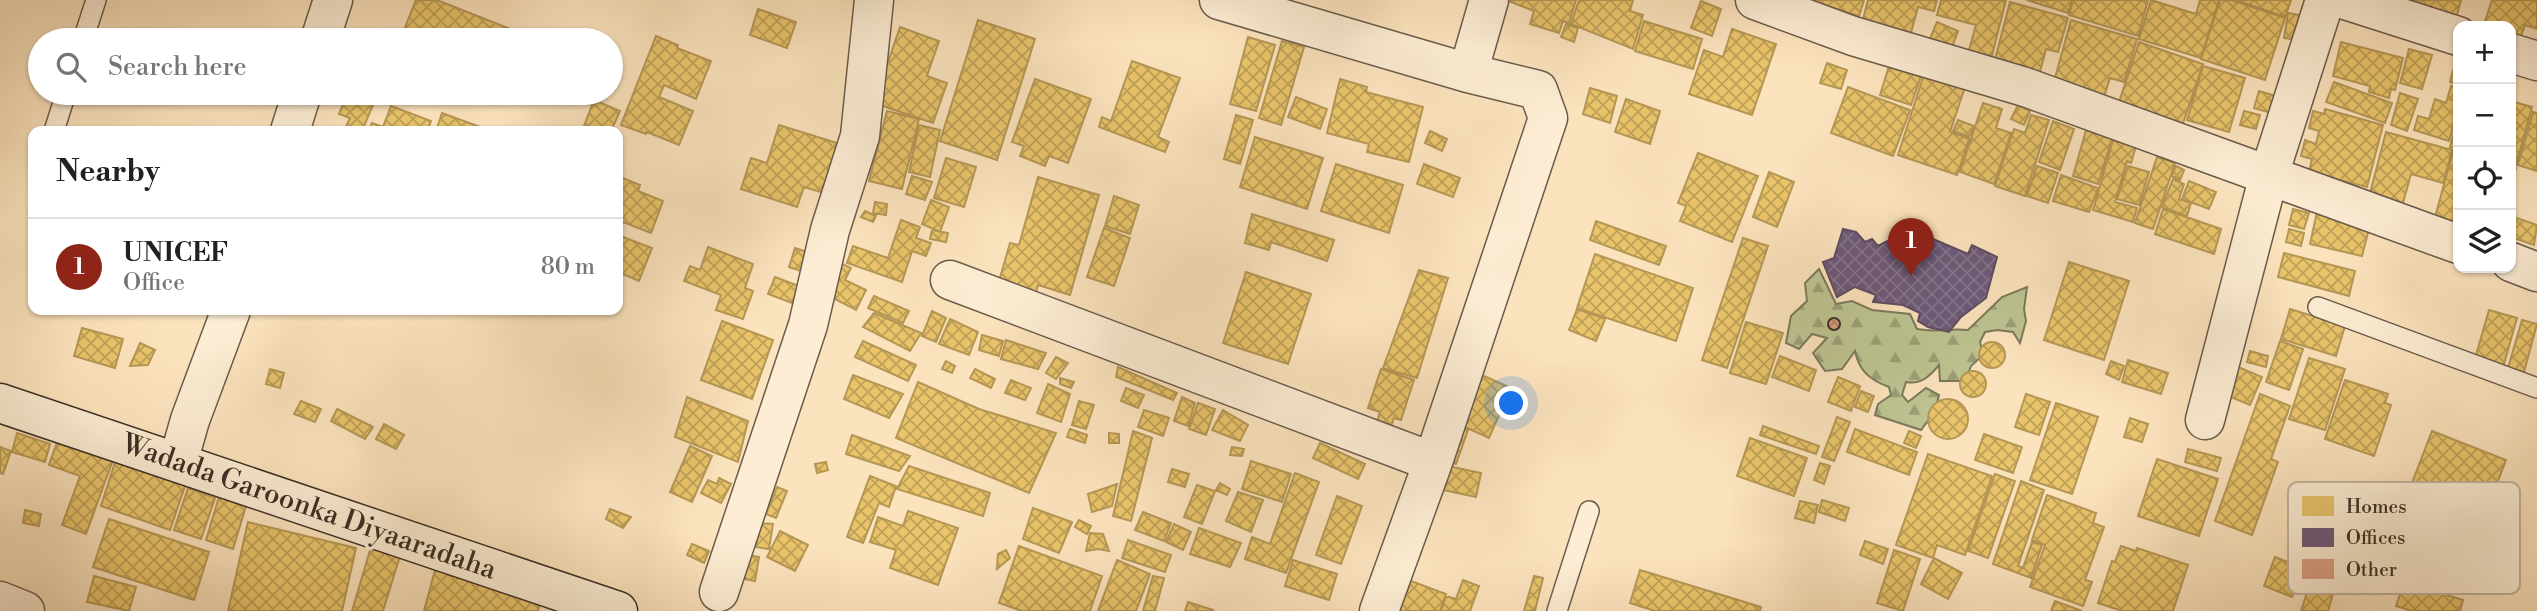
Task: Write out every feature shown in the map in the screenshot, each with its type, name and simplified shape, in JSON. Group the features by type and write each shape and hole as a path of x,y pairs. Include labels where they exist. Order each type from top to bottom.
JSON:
{"street":[{"path":"324,28 333,0"},
{"path":"719,592 808,325 830,230 860,136 874,0"},
{"path":"1219,0 1468,73 1538,90 1548,118 1433,462 1379,611"},
{"path":"1468,73 1489,0"},
{"path":"1755,0 1853,36 2025,86 2453,241"},
{"path":"2206,420 2269,175 2325,0"},
{"path":"2345,0 2453,34"},
{"path":"2516,55 2537,61"},
{"path":"292,126 298,105"},
{"path":"2516,264 2537,272"},
{"path":"950,280 1433,462"},
{"path":"178,462 190,420 229,315"},
{"name":"Wadada Garoonka Diyaaradaha","path":"0,403 178,462 567,603 618,611"},
{"path":"0,601 25,611"}],"lane":[{"path":"87,28 96,0"},
{"path":"56,126 62,105"},
{"path":"2318,307 2537,388"},
{"path":"1557,611 1589,511"}],"green space":[{"path":"1819,269 1836,304 1852,301 1872,310 1910,314 1917,329 1924,330 1968,330 2002,297 2027,287 2024,309 2026,321 2020,343 2013,332 1985,332 1980,342 1983,355 1971,366 1965,381 1940,381 1939,365 1925,379 1906,382 1902,395 1908,402 1926,388 1939,395 1935,411 1936,426 1927,422 1921,430 1875,415 1878,404 1891,395 1889,387 1866,374 1855,351 1842,369 1825,371 1813,353 1827,338 1812,334 1799,349 1786,343 1791,316 1807,301 1805,283"}],"building: Homes":[{"path":"416,0 437,0 508,28 405,28"},
{"path":"1506,0 1576,0 1569,23 1563,21 1559,33 1530,24 1534,11"},
{"path":"1579,0 1633,0 1630,11 1643,15 1633,49 1571,24"},
{"path":"1807,0 1864,0 1859,16"},
{"path":"1868,0 1937,0 1934,11 1918,7 1909,40 1861,27"},
{"path":"1941,0 2006,0 1990,63 1967,57 1976,25 1937,15"},
{"path":"2027,0 2072,0 2068,13"},
{"path":"2073,0 2148,0 2138,36 2069,15"},
{"path":"2151,0 2196,14 2200,0 2219,0 2201,58 2139,39"},
{"path":"2220,0 2231,0 2285,18 2265,80 2201,59"},
{"path":"2236,0 2291,0 2285,17"},
{"path":"2391,0 2461,0 2456,19"},
{"path":"2492,0 2537,0 2537,29 2525,25 2521,36 2516,34 2516,21 2485,21"},
{"path":"1701,1 1721,9 1712,36 1691,28"},
{"path":"2010,2 2068,18 2058,52 2046,49 2037,83 1992,71"},
{"path":"758,9 796,22 787,48 750,35"},
{"path":"2288,13 2300,15 2296,40 2284,38"},
{"path":"978,20 1035,39 997,160 940,141"},
{"path":"2071,20 2137,39 2124,82 2110,78 2103,100 2053,85"},
{"path":"1644,21 1702,39 1693,69 1635,51"},
{"path":"1937,22 1958,31 1951,50 1929,41"},
{"path":"1566,24 1578,28 1574,42 1561,37"},
{"path":"900,27 939,41 927,76 947,83 933,123 874,103"},
{"path":"1732,29 1776,44 1752,115 1689,94 1704,50 1723,57"},
{"path":"656,36 678,45 677,48 711,61 696,99 664,85 659,97 693,111 679,145 621,125"},
{"path":"1248,37 1275,45 1256,111 1230,104"},
{"path":"1282,41 1304,47 1281,125 1259,118"},
{"path":"2139,42 2203,64 2179,135 2115,114"},
{"path":"2341,42 2403,58 2395,90 2391,89 2389,98 2369,92 2370,86 2333,76"},
{"path":"2409,49 2432,55 2422,89 2400,83"},
{"path":"1132,61 1180,78 1158,137 1169,142 1165,152 1099,127 1102,117 1111,121"},
{"path":"1827,63 1847,70 1841,89 1820,83"},
{"path":"1889,66 1921,76 1911,105 1880,95"},
{"path":"2203,66 2245,78 2229,132 2187,120"},
{"path":"1924,74 1965,87 1950,132 1969,139 1957,175 1898,155"},
{"path":"1035,79 1091,99 1068,163 1049,156 1045,166 1020,156 1024,146 1012,142"},
{"path":"1340,79 1367,87 1366,92 1423,107 1409,162 1367,152 1369,144 1327,133"},
{"path":"2334,82 2392,103 2385,123 2326,102"},
{"path":"1848,87 1910,110 1893,156 1831,133"},
{"path":"2453,87 2453,128 2449,141 2414,130 2418,116 2429,119 2435,99 2446,103"},
{"path":"1590,88 1617,96 1610,123 1583,114"},
{"path":"2259,91 2276,96 2271,113 2254,108"},
{"path":"2400,93 2418,99 2407,131 2391,125"},
{"path":"1296,97 1327,109 1320,129 1288,117"},
{"path":"1626,99 1660,111 1650,144 1615,132"},
{"path":"2516,102 2532,107 2516,165"},
{"path":"1983,103 2002,109 1996,128 2011,133 1994,184 1960,172"},
{"path":"343,105 373,105 364,126 346,126 350,118 339,114"},
{"path":"592,105 606,105 620,111 613,126 584,126"},
{"path":"2018,105 2030,111 2024,125 2011,119"},
{"path":"391,106 431,121 429,126 383,126"},
{"path":"2325,109 2383,125 2367,187 2309,172 2312,159 2301,156 2305,140 2316,144 2319,131 2309,128 2313,111 2324,114"},
{"path":"887,111 919,119 902,189 869,181"},
{"path":"2244,111 2260,115 2256,129 2240,125"},
{"path":"2533,112 2537,113 2537,171 2518,165"},
{"path":"442,113 477,126 438,126"},
{"path":"1236,115 1253,120 1240,164 1224,159"},
{"path":"2031,115 2049,120 2025,196 1995,186 2014,129 2025,133"},
{"path":"1958,120 1974,126 1969,137 1953,131"},
{"path":"2053,121 2074,129 2060,170 2039,162"},
{"path":"779,125 840,144 824,193 804,187 797,207 741,189 751,158 767,163"},
{"path":"919,125 940,130 930,177 909,172"},
{"path":"2086,130 2112,139 2098,184 2073,176"},
{"path":"1430,131 1447,139 1442,151 1425,143"},
{"path":"2386,132 2452,150 2443,183 2411,174 2403,203 2370,193"},
{"path":"1255,137 1323,158 1307,209 1240,187"},
{"path":"2113,140 2136,146 2131,163 2127,161 2115,202 2137,208 2133,222 2093,210"},
{"path":"2453,152 2452,222 2435,217"},
{"path":"1698,153 1758,176 1732,242 1680,221 1686,206 1678,203"},
{"path":"2157,157 2175,163 2153,229 2135,223"},
{"path":"946,158 976,167 964,207 934,198"},
{"path":"1336,164 1403,185 1389,233 1321,211"},
{"path":"1424,164 1460,178 1453,197 1417,184"},
{"path":"2037,166 2058,173 2048,203 2027,196"},
{"path":"2128,166 2149,172 2139,205 2117,199"},
{"path":"2176,166 2184,170 2180,180 2172,176"},
{"path":"1769,172 1794,182 1777,227 1753,217"},
{"path":"2061,175 2098,188 2089,212 2053,201"},
{"path":"912,176 932,182 925,200 906,194"},
{"path":"1038,177 1099,195 1070,295 1038,285 1036,292 999,281 1010,243 1019,245"},
{"path":"623,178 640,185 638,191 663,201 651,233 623,222"},
{"path":"2173,179 2184,184 2179,199 2191,203 2187,216 2162,207"},
{"path":"2189,181 2216,192 2209,209 2182,199"},
{"path":"1114,196 1139,205 1130,234 1105,226"},
{"path":"931,200 949,207 940,232 922,224"},
{"path":"875,202 887,204 886,215 873,213"},
{"path":"2163,209 2221,229 2214,254 2155,234"},
{"path":"2293,209 2309,213 2304,229 2289,225"},
{"path":"865,211 876,216 873,222 861,217"},
{"path":"2317,212 2370,225 2362,256 2310,244"},
{"path":"1252,214 1334,240 1327,261 1271,242 1269,250 1245,243"},
{"path":"2516,218 2537,225 2534,245 2516,239"},
{"path":"901,220 920,227 916,238 931,243 926,256 912,251 902,282 847,263 853,246 888,258"},
{"path":"1596,221 1666,246 1659,265 1590,240"},
{"path":"1104,228 1130,238 1114,286 1087,277"},
{"path":"2289,229 2304,233 2301,246 2286,242"},
{"path":"932,230 948,233 946,242 930,239"},
{"path":"623,237 652,248 639,281 623,274"},
{"path":"1743,238 1768,246 1727,368 1702,360"},
{"path":"708,247 753,264 745,288 753,291 743,319 716,310 721,295 684,281 690,266 700,270"},
{"path":"795,248 807,252 801,271 789,267"},
{"path":"2284,253 2355,271 2349,296 2278,277"},
{"path":"1595,254 1693,288 1676,341 1577,308"},
{"path":"838,262 851,268 845,280 866,290 856,310 829,296"},
{"path":"2069,262 2129,281 2104,360 2044,340"},
{"path":"1419,270 1448,278 1417,378 1383,368"},
{"path":"1246,272 1311,294 1288,364 1223,343"},
{"path":"775,277 799,286 792,303 768,294"},
{"path":"874,296 909,311 903,323 868,308"},
{"path":"1577,309 1605,319 1596,341 1569,330"},
{"path":"2290,309 2345,326 2336,356 2281,339"},
{"path":"2489,310 2517,318 2502,371 2474,362"},
{"path":"932,311 946,318 936,342 922,336"},
{"path":"874,313 921,333 910,351 863,327"},
{"path":"950,319 978,332 969,355 939,344"},
{"path":"2522,320 2537,324 2524,372 2508,368"},
{"path":"722,321 773,340 752,399 701,380"},
{"path":"1746,322 1783,333 1766,384 1730,373"},
{"path":"82,328 123,339 115,368 74,356"},
{"path":"982,335 1003,341 999,356 979,350"},
{"path":"1006,340 1046,353 1038,369 1001,359"},
{"path":"863,341 916,365 908,381 855,357"},
{"path":"2280,341 2303,349 2289,390 2266,382"},
{"path":"1992,342 2001,346 2005,355 2001,364 1992,368 1983,364 1979,355 1983,346"},
{"path":"140,343 155,350 148,365 130,366"},
{"path":"2250,351 2268,356 2266,367 2247,362"},
{"path":"1780,356 1816,370 1809,391 1772,377"},
{"path":"1056,357 1068,363 1056,379 1046,373"},
{"path":"2309,358 2345,369 2325,430 2289,419"},
{"path":"2128,360 2168,373 2161,394 2122,382"},
{"path":"946,361 955,366 952,373 942,369"},
{"path":"2111,361 2124,366 2119,380 2106,374"},
{"path":"1118,367 1177,393 1173,400 1116,377"},
{"path":"2238,367 2262,377 2250,405 2226,395"},
{"path":"270,369 284,373 280,388 266,384"},
{"path":"975,369 995,379 991,388 970,378"},
{"path":"1381,369 1414,380 1401,420 1394,418 1388,435 1374,431 1380,412 1368,408"},
{"path":"1973,371 1982,375 1986,384 1982,393 1973,397 1964,393 1960,384 1964,375"},
{"path":"1475,372 1511,388 1489,438 1454,422"},
{"path":"853,375 903,394 889,418 844,399"},
{"path":"1838,377 1860,386 1851,411 1828,402"},
{"path":"1060,378 1074,382 1071,388 1060,384"},
{"path":"1011,380 1031,388 1025,400 1005,393"},
{"path":"2345,380 2388,394 2385,403 2391,405 2374,456 2325,439"},
{"path":"918,382 979,409 1056,433 1029,493 896,438"},
{"path":"1048,384 1070,394 1061,422 1037,413"},
{"path":"1126,388 1144,395 1138,408 1121,401"},
{"path":"1861,391 1874,396 1868,412 1855,407"},
{"path":"2026,394 2050,402 2039,435 2015,427"},
{"path":"2260,394 2290,406 2271,459 2278,462 2252,535 2215,521"},
{"path":"687,397 748,421 738,462 675,437"},
{"path":"1182,397 1195,403 1188,426 1174,421"},
{"path":"1948,399 1956,400 1962,405 1967,411 1967,427 1962,433 1956,438 1948,439 1940,438 1934,433 1929,427 1928,419 1929,411 1934,405 1940,400"},
{"path":"301,401 321,409 315,422 294,414"},
{"path":"1079,401 1094,405 1086,429 1072,425"},
{"path":"1198,403 1215,409 1206,435 1189,429"},
{"path":"2056,403 2098,417 2072,494 2030,480"},
{"path":"337,409 373,427 365,439 331,421"},
{"path":"1144,410 1169,418 1163,436 1138,427"},
{"path":"1223,410 1248,425 1240,441 1212,430"},
{"path":"1837,417 1850,422 1834,461 1822,457"},
{"path":"2130,418 2148,424 2142,442 2124,437"},
{"path":"384,424 404,435 396,449 376,439"},
{"path":"1455,425 1468,430 1456,464 1443,460"},
{"path":"1763,426 1819,446 1816,454 1760,435"},
{"path":"1070,429 1087,435 1085,443 1067,437"},
{"path":"1855,429 1917,452 1909,475 1847,452"},
{"path":"1133,431 1152,438 1131,521 1113,516"},
{"path":"1909,431 1921,436 1916,448 1904,443"},
{"path":"2432,431 2506,460 2498,482 2412,482"},
{"path":"17,433 50,444 45,462 12,452"},
{"path":"1109,433 1119,434 1119,443 1109,443"},
{"path":"1984,434 2022,447 2013,473 1975,460"},
{"path":"852,435 910,456 899,471 846,454"},
{"path":"59,437 114,457 86,534 62,525 80,476 49,465"},
{"path":"1750,438 1807,458 1794,496 1737,476"},
{"path":"1320,443 1365,464 1358,479 1313,458"},
{"path":"690,446 712,456 692,502 670,492"},
{"path":"0,447 11,451 3,474 0,473"},
{"path":"1232,447 1244,449 1242,456 1230,455"},
{"path":"2188,449 2221,458 2217,471 2185,462"},
{"path":"1928,454 1992,476 1965,555 1937,545 1933,558 1896,545"},
{"path":"117,456 187,480 170,530 101,506"},
{"path":"2157,459 2218,479 2199,536 2138,516"},
{"path":"1251,461 1291,474 1282,502 1242,489"},
{"path":"826,462 828,470 817,473 815,464"},
{"path":"1820,463 1830,466 1824,484 1814,480"},
{"path":"909,466 990,493 983,516 897,489"},
{"path":"1448,466 1481,473 1476,497 1443,490"},
{"path":"1172,469 1189,474 1185,487 1168,482"},
{"path":"1295,473 1319,482 1286,573 1245,559 1252,537 1270,544"},
{"path":"1995,474 2015,481 1988,558 1968,551"},
{"path":"870,476 896,486 889,507 879,503 863,543 847,537"},
{"path":"719,478 731,484 721,503 701,493 708,480 717,484"},
{"path":"2021,481 2044,490 2018,566 2023,568 2032,542 2042,545 2031,578 1993,564"},
{"path":"1220,483 1230,489 1227,495 1216,490"},
{"path":"1117,484 1112,506 1092,512 1088,494"},
{"path":"1197,485 1215,491 1202,524 1184,517"},
{"path":"777,487 787,491 776,518 766,514"},
{"path":"188,488 215,498 201,539 174,530"},
{"path":"1238,492 1263,500 1251,532 1226,521"},
{"path":"2047,495 2096,513 2093,523 2104,527 2085,580 2092,582 2083,606 2030,587 2045,545 2032,540"},
{"path":"1337,496 1362,506 1341,564 1316,555"},
{"path":"219,497 246,506 233,549 206,540"},
{"path":"1822,500 1849,508 1845,521 1819,512"},
{"path":"1800,501 1818,505 1814,523 1795,518"},
{"path":"1033,508 1072,522 1059,553 1023,539"},
{"path":"610,509 631,517 623,528 606,519"},
{"path":"25,510 41,514 39,526 23,523"},
{"path":"908,511 958,528 938,585 890,568 896,550 870,542 878,517 903,526"},
{"path":"1143,512 1171,523 1164,541 1135,530"},
{"path":"109,519 209,552 194,600 93,567"},
{"path":"1079,520 1091,526 1087,534 1075,527"},
{"path":"248,522 356,548 342,611 228,611"},
{"path":"760,523 773,524 769,549 756,547"},
{"path":"1174,524 1191,532 1183,550 1166,542"},
{"path":"1199,528 1241,543 1230,567 1190,554"},
{"path":"780,531 808,545 795,571 767,557"},
{"path":"1090,533 1103,534 1109,551 1086,551"},
{"path":"1128,540 1171,555 1165,572 1122,558"},
{"path":"1865,541 1888,549 1883,564 1860,555"},
{"path":"692,544 709,551 704,563 687,555"},
{"path":"1019,546 1102,576 1090,611 1022,611 999,603"},
{"path":"2121,546 2136,551 2137,548 2188,565 2173,611 2122,611 2098,603 2112,561 2115,562"},
{"path":"371,547 400,556 383,611 352,611"},
{"path":"1006,550 1010,558 997,569 998,554"},
{"path":"1894,550 1920,559 1903,611 1877,603"},
{"path":"744,554 759,557 755,581 739,578"},
{"path":"2275,557 2288,562 2288,594 2293,594 2292,597 2264,586"},
{"path":"1934,558 1962,573 1948,599 1921,584"},
{"path":"1117,560 1150,574 1136,611 1098,611"},
{"path":"1293,560 1337,574 1329,600 1285,586"},
{"path":"435,570 541,599 538,611 424,611"},
{"path":"1640,570 1761,607 1760,611 1655,611 1630,603"},
{"path":"94,576 136,587 129,611 87,602"},
{"path":"1153,576 1164,578 1155,611 1143,611"},
{"path":"1534,576 1543,578 1535,611 1524,611"},
{"path":"1463,580 1479,586 1470,611 1441,611 1446,596 1456,599"},
{"path":"1411,581 1446,594 1440,611 1399,611"},
{"path":"2306,594 2333,594 2328,611 2301,611"},
{"path":"2400,594 2443,594 2463,600 2460,611 2412,611 2396,606"},
{"path":"2055,601 2082,611 2051,611"},
{"path":"1188,602 1213,610 1185,611"}],"building: Offices":[{"path":"1843,229 1856,232 1865,242 1872,239 1878,246 1910,229 1968,254 1972,245 1997,257 1986,298 1961,317 1949,332 1928,327 1918,321 1920,313 1903,305 1873,302 1876,295 1855,287 1837,297 1823,262 1834,258"}],"building: Other":[{"path":"1834,318 1840,324 1834,330 1828,324"}],"place":[{"name":"UNICEF","path":"1911,276"}]}
